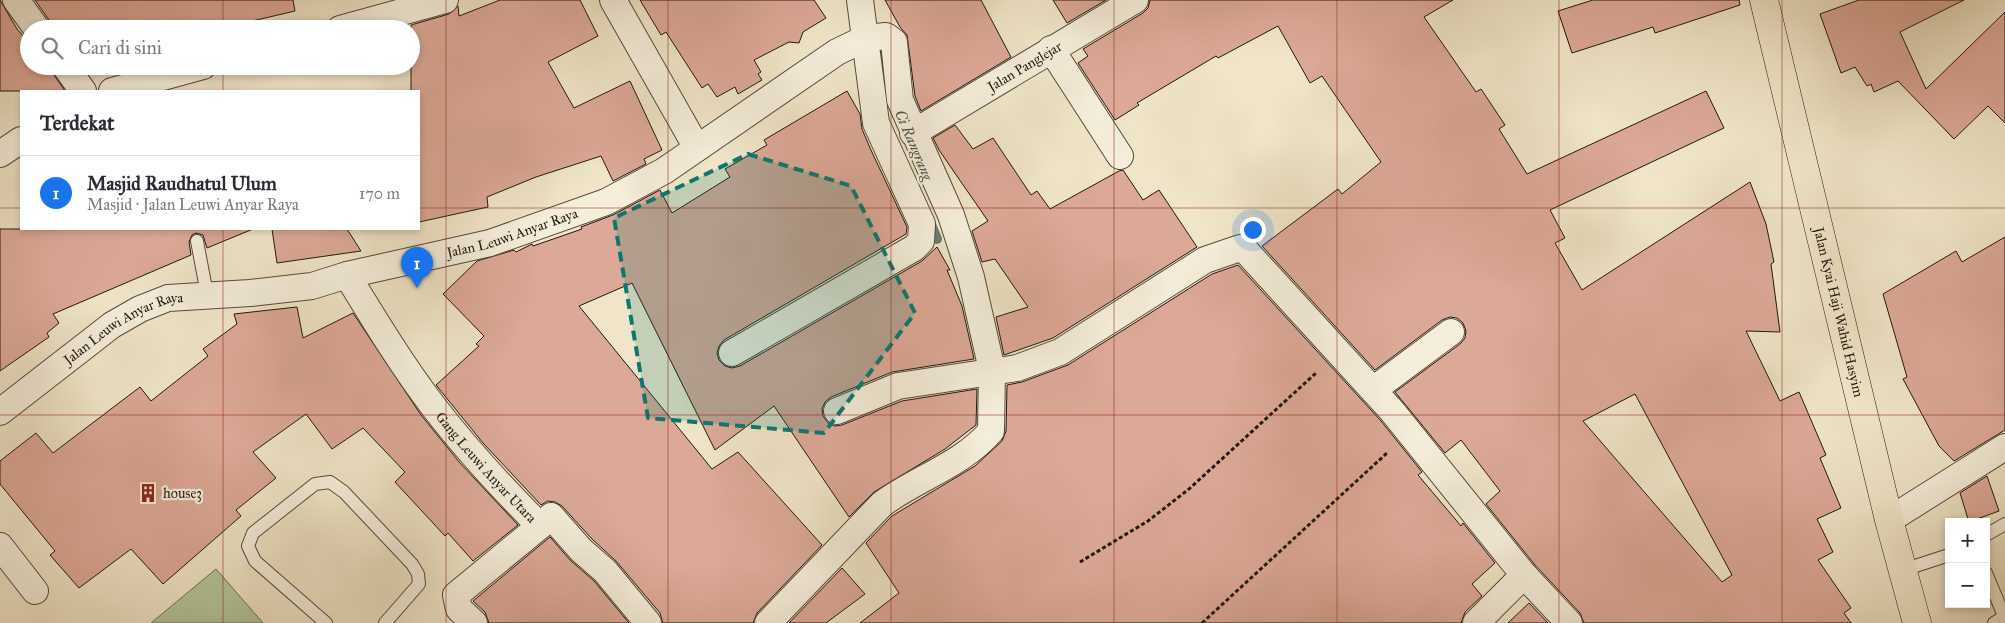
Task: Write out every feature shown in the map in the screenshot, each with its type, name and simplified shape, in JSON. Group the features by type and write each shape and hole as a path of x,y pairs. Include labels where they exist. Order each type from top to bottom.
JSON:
{"main road":[{"name":"Jalan Kyai Haji Wahid Hasyim","path":"1764,0 1889,520 1917,623"}],"street":[{"path":"16,0 30,20"},
{"path":"373,20 445,0"},
{"path":"613,0 697,148"},
{"path":"732,353 914,248 921,241 922,224 876,123 874,37 860,0"},
{"name":"Jalan Panglejar","path":"913,133 1136,0"},
{"path":"768,623 882,504 902,489 972,450 991,431 992,370 971,277 954,224 900,100 894,42 874,37"},
{"name":"Jalan Leuwi Anyar Raya","path":"0,412 112,325 140,309 168,298 207,294 250,293 312,286 347,275 490,243 606,202 664,171 837,52 874,37"},
{"path":"1051,49 1120,156"},
{"path":"71,75 82,90"},
{"path":"116,90 171,75"},
{"path":"0,154 20,141"},
{"path":"837,411 898,386 992,370 1017,368 1060,352 1206,260 1238,248 1245,250 1373,390 1524,575 1569,623"},
{"name":"Gang Leuwi Anyar Utara","path":"347,275 396,354 432,406 497,482 540,526 551,516 581,550 605,571 648,623"},
{"path":"1373,390 1450,332"},
{"path":"1889,520 2005,447"},
{"path":"474,623 459,609 456,595 540,526"},
{"path":"0,546 35,591"},
{"path":"1476,623 1524,575"}],"lane":[{"path":"197,241 207,294"},
{"path":"326,623 255,561 248,546 253,533 315,484 330,482 344,492 412,564 418,574 419,584 385,623"},
{"path":"1990,533 2005,524"},
{"path":"1903,570 1945,556"},
{"path":"1990,585 2001,618"}],"path":[{"path":"1080,562 1148,521 1189,489 1338,352"},
{"path":"1202,623 1409,432"}],"highlighted area":[{"path":"748,154 851,186 915,313 824,433 648,418 614,218"}],"green space":[{"path":"216,569 263,623 151,623"}],"building":[{"path":"0,0 20,32 20,75 54,75 64,90 0,91"},
{"path":"35,0 293,0 295,11 256,20 49,20"},
{"path":"500,0 580,0 598,36 548,62 574,108 630,81 662,150 644,159 646,164 613,181 601,156 536,177 487,197 488,207 420,222 420,90 411,90 411,75 420,75 420,22 449,14 458,6 459,16"},
{"path":"640,0 814,0 826,18 803,32 799,43 789,42 754,60 761,72 758,74 762,80 738,94 735,87 717,97 708,84 702,88 666,32 661,35"},
{"path":"885,0 981,0 1011,57 921,111 915,96 907,35 900,27"},
{"path":"1053,0 1106,0 1067,23"},
{"path":"1150,0 1453,0 1424,17 1476,92 1481,89 1505,125 1499,129 1527,174 1706,91 1724,128 1550,210 1565,238 1555,243 1582,290 1750,182 1766,224 1774,262 1771,264 1780,332 1746,331 1780,401 1799,392 1826,455 1820,458 1841,508 1817,519 1833,552 1818,560 1851,608 1844,613 1851,623 1584,623 1580,613 1535,565 1486,504 1500,491 1461,440 1445,453 1395,392 1460,344 1465,338 1466,331 1463,323 1457,318 1450,317 1442,320 1375,370 1262,246 1338,189 1342,194 1381,162 1322,76 1310,83 1278,26 1218,58 1216,56 1137,103 1139,105 1115,120 1078,63 1088,56 1083,49 1143,13 1148,8","holes":["1635,394 1732,575 1722,582 1583,421"]},
{"path":"1593,0 1739,0 1740,5 1655,33 1653,27 1572,53 1558,11"},
{"path":"1859,0 1964,0 1900,32 1926,89 2005,12 2005,123 1988,106 1954,139 1898,81 1874,92 1871,84 1867,86 1855,67 1841,73 1820,14"},
{"path":"847,91 860,114 862,129 907,227 906,234 724,340 719,346 717,353 719,360 725,366 732,368 740,366 922,261 937,247 950,270 947,270 962,306 974,359 892,372 831,397 825,402 822,409 823,416 828,423 835,426 842,425 902,401 977,389 976,425 945,449 874,492 849,517 774,406 715,450 632,283 579,306 712,469 738,452 822,545 757,613 753,623 663,623 660,613 616,561 592,539 562,506 548,501 541,505 483,443 436,385 479,346 476,344 484,336 443,294 477,261 514,250 516,252 532,244 533,246 582,229 581,227 613,215 660,190 672,213 730,177 725,169 767,145 764,140"},
{"path":"955,125 973,149 993,138 1031,195 1037,191 1050,209 1123,170 1143,200 1159,190 1197,247 1053,338 1004,355 996,317 1028,307 995,259 982,262 972,231 988,221 939,150 933,138"},
{"path":"0,229 251,230 207,248 203,235 196,233 192,235 189,242 191,255 53,314 59,323 47,333 49,337 0,371"},
{"path":"272,230 348,230 361,251 277,263"},
{"path":"2005,237 2005,430 1954,461 1939,446 1903,379 1907,377 1883,294 1956,251 1962,262"},
{"path":"1238,265 1381,421 1422,472 1418,475 1461,526 1463,523 1495,563 1472,584 1482,596 1465,612 1461,623 860,623 899,593 866,543 892,516 975,466 1002,441 1006,431 1007,385 1022,382 1068,365 1212,274"},
{"path":"297,307 303,338 353,313 421,415 460,463 518,525 473,561 448,533 445,536 395,482 405,472 363,428 332,449 306,414 253,452 276,478 236,510 241,516 163,584 131,549 79,588 50,555 55,551 0,484 0,461 36,433 53,453 140,387 151,401 208,356 203,349 237,324 234,314"},
{"path":"1987,476 1999,511 1980,518 1968,518 1960,493"},
{"path":"550,537 570,560 594,581 629,623 489,623 485,612 473,601"},
{"path":"842,568 865,594 826,623 789,623"},
{"path":"1529,603 1548,623 1508,623"}],"waterway":[{"name":"Ci Rangrang","path":"877,37 880,48 881,69"},
{"name":"Ci Rangrang","path":"930,222 937,239"}],"place":[{"name":"Masjid Raudhatul Ulum","path":"417,288"},
{"name":"house3","path":"148,493"}]}
